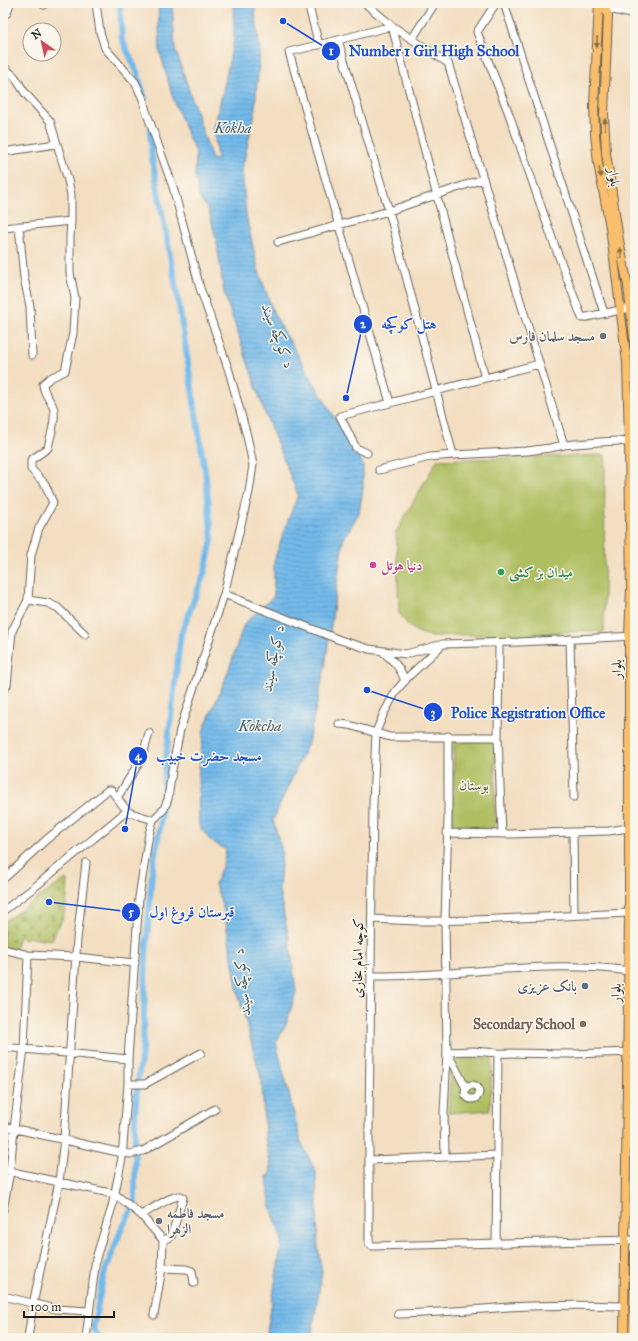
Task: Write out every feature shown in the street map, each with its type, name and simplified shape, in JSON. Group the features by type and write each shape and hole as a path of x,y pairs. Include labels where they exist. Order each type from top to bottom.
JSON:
{"main road":[{"name":"بلوار","path":"603,5 608,15 604,114 606,153 619,240 632,307 635,347"},
{"name":"بلوار","path":"603,5 594,105 595,134 598,163 610,227 627,362 632,443 632,636 628,748 632,828 632,886 629,913 629,971 632,1052 625,1241 624,1338"},
{"path":"633,1338 635,1253"}],"street":[{"path":"3,16 7,12 10,3"},
{"path":"86,1338 96,1258 115,1194 131,1084 128,1059 139,897 149,834 153,820 164,809 168,799 180,730 224,594 249,492 253,465 247,436 229,371 200,288 173,187 143,99 135,82 105,48 100,32 96,3"},
{"path":"308,3 319,45"},
{"path":"364,3 392,26 448,63 564,445"},
{"path":"412,39 435,3"},
{"path":"496,3 477,32 509,114 553,241 582,318 632,307"},
{"path":"504,3 604,313"},
{"path":"603,5 635,15"},
{"path":"390,403 290,52 392,26"},
{"path":"392,26 485,378"},
{"path":"338,40 389,211 453,455"},
{"path":"3,66 16,77 25,93 50,121 68,180 71,221 70,273 76,298 73,332 65,371 50,378 43,384 43,392 54,409 53,421 48,448 31,460 31,469 45,484 54,503 39,528 31,555 28,600 12,631 7,685 3,690"},
{"path":"3,152 56,144"},
{"path":"278,242 389,211 483,179"},
{"path":"3,228 71,221"},
{"path":"19,226 24,278 30,306 32,354"},
{"path":"367,453 356,448 340,416 539,364"},
{"path":"379,470 430,457 527,451 564,445 617,441 632,443"},
{"path":"224,594 369,650 406,654 443,644 632,636"},
{"path":"28,600 48,603 58,608 85,634"},
{"path":"570,639 574,797"},
{"path":"498,642 498,737 502,834"},
{"name":"کوچه امام بخاری","path":"443,644 396,691 376,732 373,806 369,1243 372,1246 496,1244"},
{"path":"382,651 401,670 405,681"},
{"path":"339,724 349,725 390,737 498,737"},
{"path":"117,798 142,758 148,733"},
{"path":"445,1156 444,1113 447,1052 445,920 448,736"},
{"path":"3,879 47,839 108,790 111,790 128,812 153,820"},
{"path":"3,911 122,815 128,812"},
{"path":"447,833 502,834 609,831 632,828"},
{"path":"573,832 574,915"},
{"path":"28,1338 33,1304 59,1182 64,1139 68,1053 77,939 86,863"},
{"path":"372,919 474,920 629,913"},
{"path":"3,949 28,956 76,957 135,962"},
{"path":"3,1210 6,1171 14,1129 24,1048 28,956"},
{"path":"371,976 446,973 513,968 595,967 629,971"},
{"path":"3,1047 128,1059"},
{"path":"447,1052 473,1051 498,1053 572,1054 632,1052"},
{"path":"447,1052 466,1088"},
{"path":"498,1053 496,1244 635,1240"},
{"path":"131,1084 145,1084 201,1054"},
{"path":"3,1126 131,1154 143,1151 215,1109"},
{"path":"370,1160 497,1155"},
{"path":"6,1171 115,1194 138,1213 163,1240 162,1268 154,1315"},
{"path":"138,1213 179,1195 183,1198 171,1237 163,1240"},
{"path":"162,1268 186,1269 192,1271 194,1282"},
{"path":"3,1296 56,1309 89,1311"},
{"path":"398,1314 436,1313 509,1307 583,1305 624,1306"}],"green space":[{"name":"میدان بز کشی","path":"605,455 604,632 586,631 518,635 454,635 432,637 417,632 408,625 399,613 396,532 437,460"},
{"name":"بوستان","path":"495,741 495,828 453,828 454,742"},
{"path":"66,879 68,882 65,909 62,920 52,940 27,937 26,939 19,937 15,949 3,947 3,922"},
{"path":"451,1058 492,1058 490,1110 448,1113"}],"water":[{"name":"Kokcha","path":"158,3 172,3 175,48 212,159 217,160 214,128 234,39 233,3 254,3 260,51 254,117 242,169 246,215 258,269 274,314 337,422 348,436 363,465 363,488 359,513 343,540 325,667 308,743 273,820 282,851 279,890 290,944 296,992 286,1025 276,1042 301,1142 316,1172 318,1248 322,1272 311,1338 266,1338 282,1240 270,1204 267,1176 270,1175 271,1167 265,1139 262,1082 238,993 224,911 215,884 224,861 226,850 210,840 199,826 198,776 204,729 227,675 244,624 274,596 274,561 298,495 266,416 224,293 217,243 209,211 199,197 195,174 196,152 189,139 173,98 160,52"}],"waterway":[{"path":"121,3 122,39 138,74 145,99"},
{"path":"99,1338 93,1328 104,1275 121,1230 135,1204 135,1121 137,1087 143,1044 146,956 152,871 160,827 166,757 181,634 205,571 212,540 206,478 177,293 152,158 150,130"}],"place":[{"name":"Number 1 Girl High School","path":"283,21"},
{"name":"مسجد سلمان فارس","path":"603,336"},
{"name":"هتل کوکچه","path":"346,398"},
{"name":"دنیا هوتل","path":"373,565"},
{"name":"میدان بز کشی","path":"501,572"},
{"name":"Police Registration Office","path":"367,690"},
{"name":"مسجد حضرت خبیب","path":"125,829"},
{"name":"قبرستان قروغ اول","path":"49,902"},
{"name":"بانک عزیزی","path":"585,986"},
{"name":"Secondary School","path":"583,1024"},
{"name":"مسجد فاطمه الزهرا","path":"159,1221"}],"water label":[{"name":"Kokha","path":"233,128"},
{"name":"د کوکچه سیند","path":"278,336"},
{"name":"د کوکچه سیند","path":"273,658"},
{"name":"د کوکچه سیند","path":"242,982"}]}
